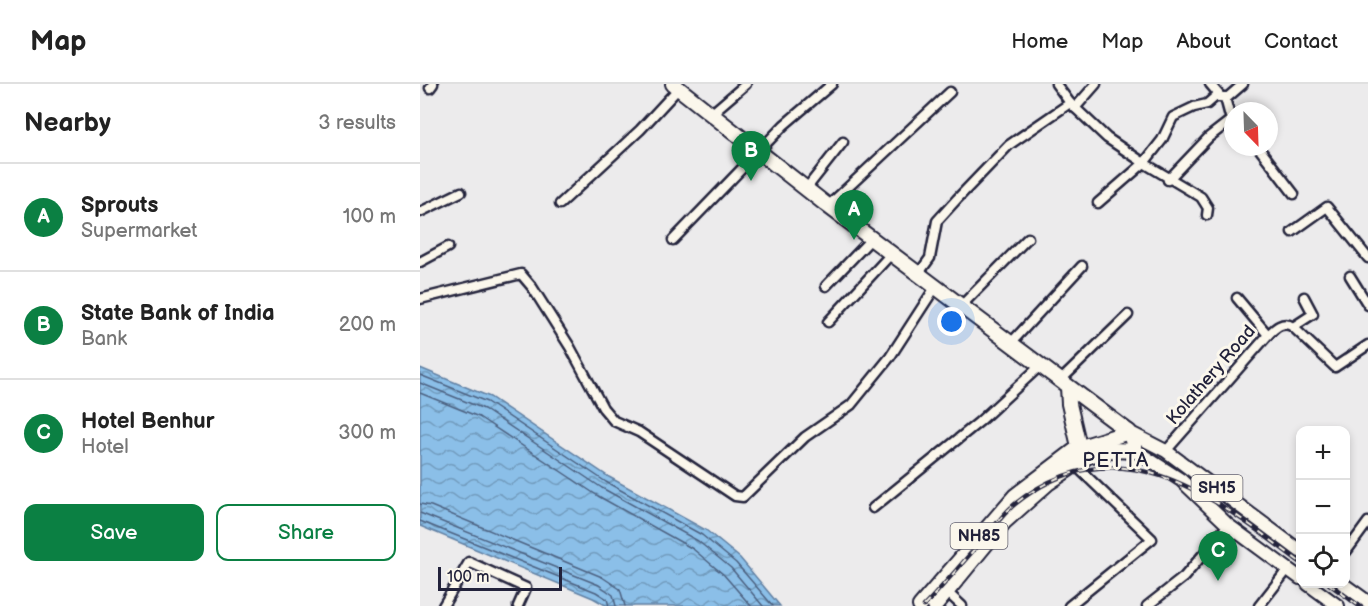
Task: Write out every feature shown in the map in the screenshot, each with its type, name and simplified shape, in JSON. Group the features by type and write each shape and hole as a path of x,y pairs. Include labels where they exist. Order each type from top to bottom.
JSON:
{"highway":[{"path":"676,86 828,206 1041,366 1066,388 1129,432 1136,452 1112,450 1079,457 1023,503 935,606"},
{"path":"1066,388 1079,457"},
{"name":"NH85","path":"920,606 1015,496 1079,457 1129,432"}],"main road":[{"name":"SH15","path":"1129,432 1166,451 1296,548"},
{"path":"1136,452 1181,480 1227,525 1296,575"},
{"path":"1313,588 1338,606"},
{"path":"1349,588 1368,602"}],"street":[{"path":"711,114 746,84"},
{"path":"673,240 784,125 832,84"},
{"path":"1056,84 1073,106 1107,138 1168,180 1201,197 1208,208 1208,215"},
{"path":"919,273 930,258 938,221 957,199 1009,145 1073,106 1096,84"},
{"path":"1210,84 1225,102"},
{"path":"1098,203 1144,163 1162,140 1173,117 1194,107 1207,104 1215,97 1223,98 1243,84"},
{"path":"560,204 640,130 676,86"},
{"path":"828,206 950,92"},
{"path":"1168,180 1209,137 1224,127"},
{"path":"806,189 843,142"},
{"path":"1265,156 1294,194"},
{"path":"420,212 461,192"},
{"path":"1292,232 1327,207 1368,258"},
{"path":"826,286 872,238"},
{"path":"962,305 1028,238"},
{"path":"420,262 448,247"},
{"path":"828,322 892,253"},
{"path":"1010,344 1082,266"},
{"path":"420,298 521,274 570,347 603,408 614,421 639,432 735,496 743,497 805,437 851,405 890,357 936,286"},
{"path":"1350,276 1368,304"},
{"path":"1304,297 1312,314 1293,327 1335,367 1368,345"},
{"path":"1237,298 1268,334"},
{"path":"1066,388 1128,315"},
{"name":"Kolathery Road","path":"1166,451 1268,334 1283,324 1293,327"},
{"path":"873,508 979,422 1041,366"},
{"path":"1069,606 1152,539 1079,457"},
{"path":"1350,547 1368,522"},
{"path":"1147,606 1184,577 1227,525"},
{"path":"443,606 469,562 526,588 518,606"},
{"path":"1260,606 1260,602 1288,569"},
{"path":"947,592 962,606"}],"water":[{"path":"420,368 490,397 609,477 706,530 740,558 780,606 607,606 593,598 420,526"}],"railway":[{"path":"924,606 1015,504 1054,480 1092,469 1129,469 1165,478 1200,493 1234,514 1296,559"},
{"path":"1334,588 1359,606"}],"place":[{"name":"State Bank of India","path":"751,181"},
{"name":"Sprouts","path":"854,240"},
{"name":"Hotel Benhur","path":"1218,581"}],"district":[{"name":"PETTA","path":"1116,461"}]}
